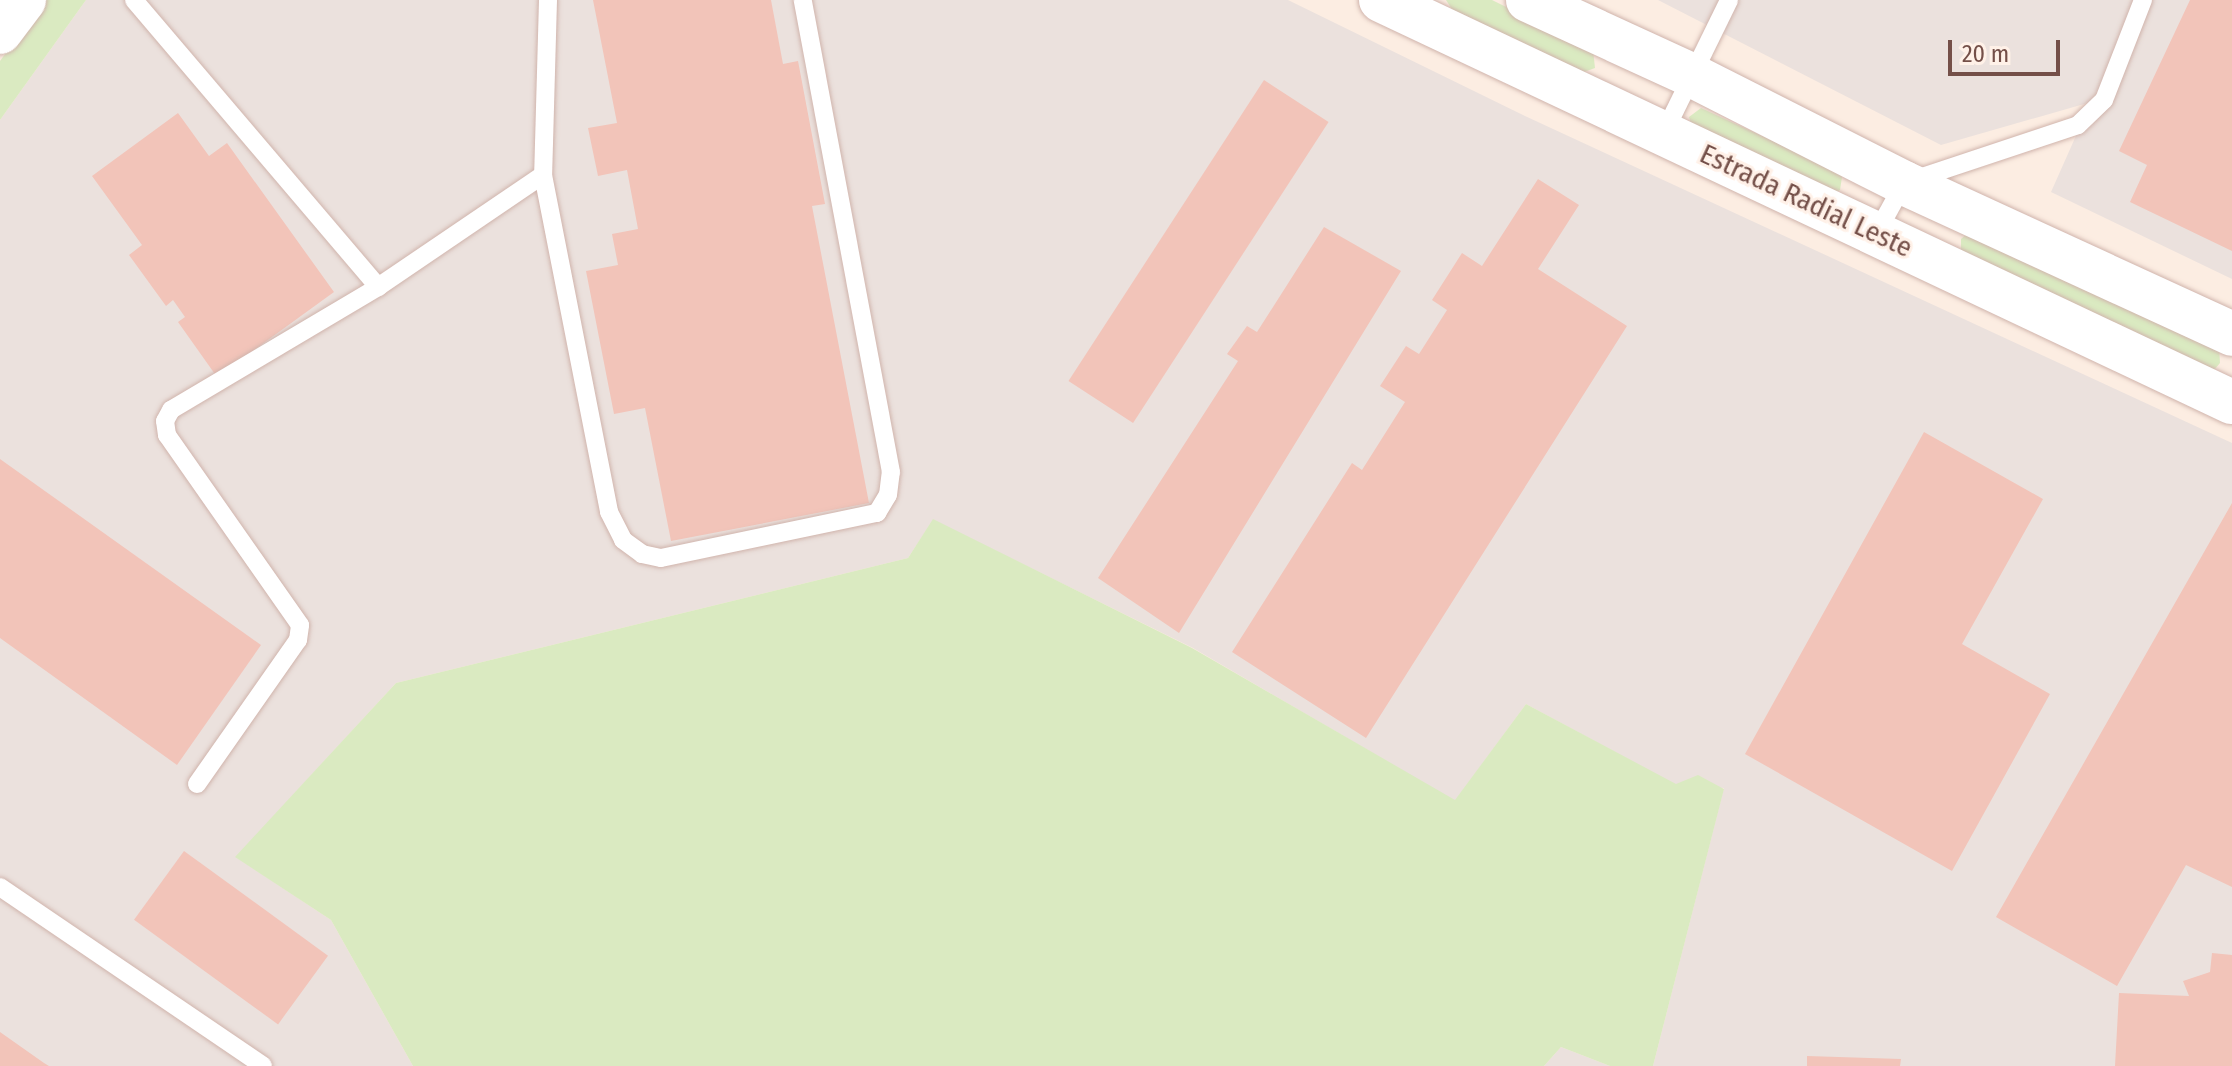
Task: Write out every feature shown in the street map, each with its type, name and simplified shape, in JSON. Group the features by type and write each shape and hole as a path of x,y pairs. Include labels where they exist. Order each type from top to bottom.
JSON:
{"street":[{"path":"0,32 24,0"},
{"name":"Estrada Radial Leste","path":"1528,0 1693,76 1904,183 2232,334"},
{"name":"Estrada Radial Leste","path":"1396,3 1663,135 2232,402"}],"lane":[{"path":"134,0 378,287"},
{"path":"548,0 543,175 609,512 623,540 642,554 661,558 877,513 888,495 891,472 803,0"},
{"path":"1663,135 1729,0"},
{"path":"1876,234 1904,183 2078,125 2104,100 2143,0"},
{"path":"197,784 298,640 300,625 167,435 165,421 171,410 378,287 543,175"},
{"path":"0,887 263,1066"}],"shaded area":[{"path":"86,0 1288,0 1525,116 2232,443 2232,1066 1653,1066 1724,788 1676,785 1526,704 1455,801 1193,648 933,520 908,558 396,683 236,857 331,920 413,1066 0,1066 0,120"},
{"path":"1658,0 2232,0 2232,279 2051,192 2091,102 1941,145"},
{"path":"1561,1047 1610,1066 1544,1066"}],"green space":[{"path":"45,0 86,0 0,120 0,61"},
{"path":"1446,0 1492,0 1593,50 1595,68 1581,73 1453,11"},
{"path":"1701,108 1838,171 1842,177 1840,190 1834,194 1692,127 1689,117"},
{"path":"1968,233 2219,346 2220,363 2214,370 1961,253 1961,239"},
{"path":"933,519 1192,648 1455,800 1526,704 1676,784 1698,775 1724,789 1653,1066 1610,1066 1561,1047 1544,1066 413,1066 331,920 235,857 396,683 908,558"}],"building":[{"path":"593,0 771,0 783,64 798,61 825,204 812,206 869,503 671,541 645,408 614,414 586,271 618,265 612,234 638,229 627,170 598,176 588,128 617,123"},
{"path":"2190,0 2232,0 2232,251 2130,202 2147,165 2119,151"},
{"path":"1264,80 1329,122 1133,423 1068,381"},
{"path":"178,113 209,156 227,143 334,292 217,377 178,322 185,317 173,300 166,306 129,255 142,245 92,176"},
{"path":"1538,179 1579,205 1538,269 1627,326 1366,738 1232,652 1352,463 1362,470 1405,402 1380,386 1406,346 1419,354 1447,310 1432,300 1462,253 1482,266"},
{"path":"1324,227 1401,271 1179,633 1098,578 1238,361 1227,354 1247,326 1257,332"},
{"path":"1924,432 2043,499 1962,644 2050,694 1952,871 1745,754"},
{"path":"0,459 261,645 177,765 0,638"},
{"path":"2232,503 2232,887 2186,865 2117,986 1996,917"},
{"path":"184,851 328,956 278,1024 134,920"},
{"path":"2212,953 2232,955 2232,1066 2115,1066 2119,993 2189,996 2183,981 2210,972"},
{"path":"0,1032 44,1063 49,1066 0,1066"},
{"path":"1807,1056 1901,1059 1900,1066 1807,1066"}]}
